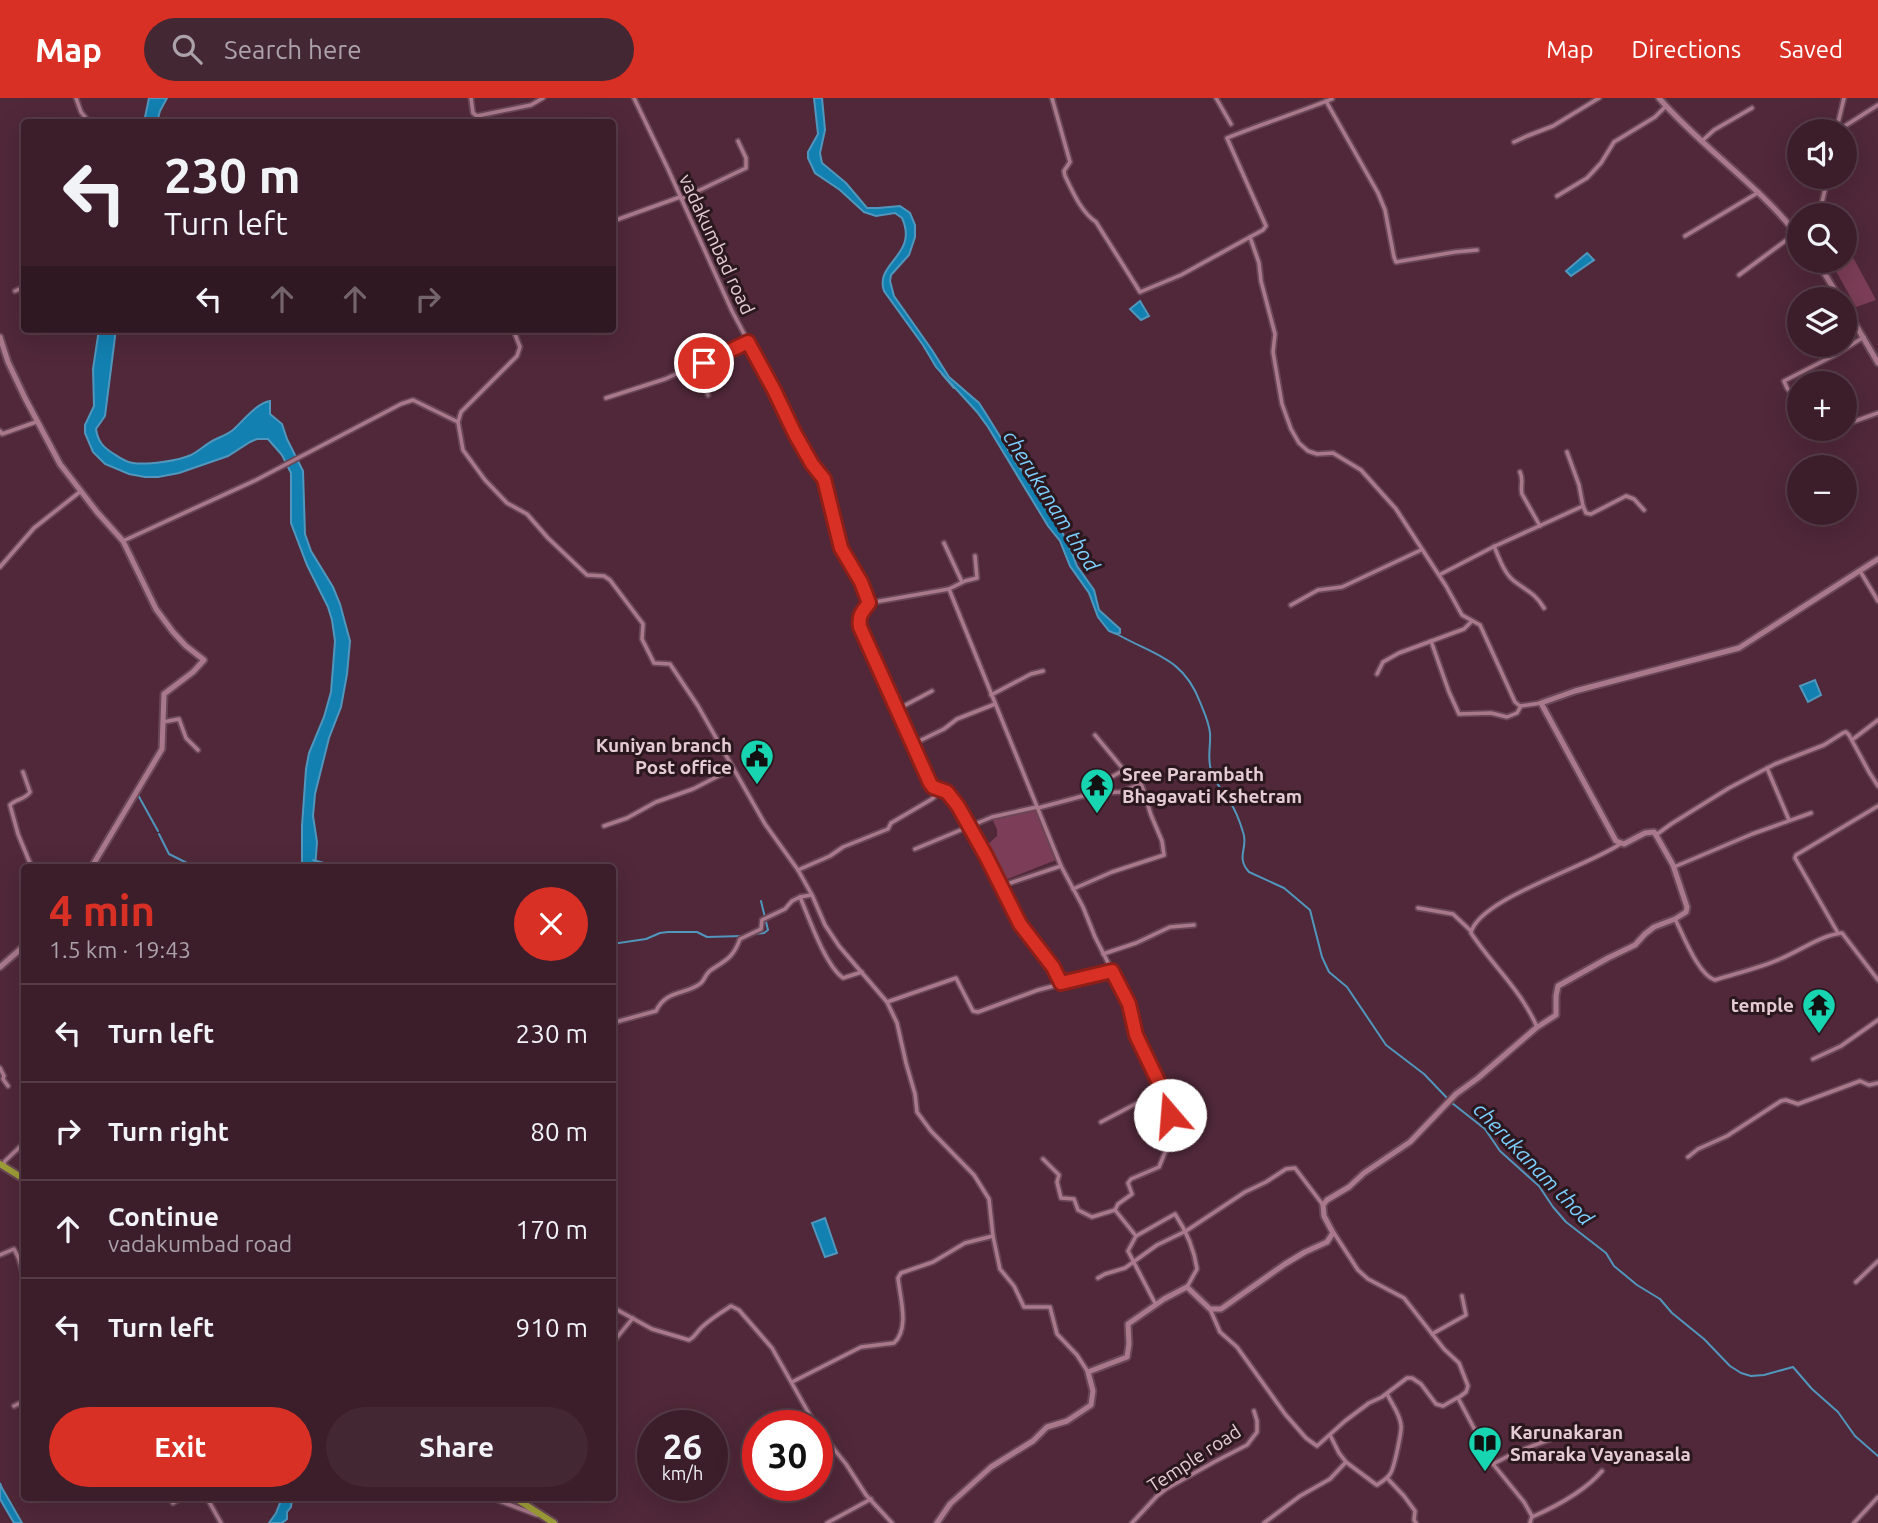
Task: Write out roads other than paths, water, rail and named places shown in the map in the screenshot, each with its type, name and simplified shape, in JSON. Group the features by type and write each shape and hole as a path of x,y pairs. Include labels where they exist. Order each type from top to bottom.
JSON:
{"highway":[{"path":"2,1165 21,1175"},
{"path":"520,1501 554,1523"}],"street":[{"path":"76,98 87,119"},
{"path":"471,98 477,116 531,105 543,98"},
{"name":"vadakumbad road","path":"634,98 732,311 795,434 824,479 841,548 861,582 869,603"},
{"path":"1052,98 1070,162 1065,169 1065,176 1084,210 1096,222 1140,292 1181,275 1263,230 1266,223 1245,183 1227,138 1333,98"},
{"path":"1216,98 1231,124"},
{"path":"1514,142 1553,126 1599,98"},
{"path":"1659,98 1759,192 1787,223"},
{"path":"1840,119 1844,98"},
{"path":"1325,101 1378,193 1385,210 1396,262 1476,250"},
{"path":"1856,119 1878,105"},
{"path":"1557,196 1587,177 1601,163 1614,142 1655,117 1666,106"},
{"path":"1702,141 1714,130 1752,108"},
{"path":"616,220 680,198 746,168 746,158 738,141"},
{"path":"1685,236 1759,192"},
{"path":"1250,237 1259,263 1275,334 1274,366 1282,404 1298,443 1317,454 1333,453 1361,470 1396,509 1462,615 1480,625 1515,702 1521,706 1541,703 1575,691 1739,648 1878,559"},
{"path":"1739,275 1787,242"},
{"path":"15,291 21,288"},
{"path":"1857,326 1878,363"},
{"path":"515,333 520,347 517,356 461,412 458,422 463,450 485,480 507,503 527,514 587,575 604,576 610,580 643,624 642,639 654,663 670,664 698,706 765,824 798,870 825,925 839,946 887,1002 897,1023 917,1112 931,1132 974,1175 989,1199 1000,1269 1014,1286 1024,1307 1050,1307 1056,1334 1077,1355 1088,1372 1093,1391 1091,1405 1067,1421 1047,1427 1033,1441 991,1467 950,1504 937,1523"},
{"path":"0,337 8,362 36,422 60,464 123,541 156,609 186,646 204,660 164,694 162,749 93,864"},
{"path":"1804,371 1864,337"},
{"path":"606,398 665,379 748,342"},
{"path":"695,366 708,395"},
{"path":"123,541 256,480 410,401 458,422"},
{"path":"1857,420 1878,413"},
{"path":"1,434 36,422"},
{"path":"1567,452 1586,513 1591,514 1626,496 1634,499 1643,510"},
{"path":"1520,472 1522,494 1540,526"},
{"path":"0,567 34,528 81,491"},
{"path":"1439,575 1494,546 1583,506"},
{"path":"944,543 962,582"},
{"path":"1494,546 1506,573 1534,593 1544,608"},
{"path":"1291,605 1318,590 1342,587 1422,550"},
{"path":"975,556 977,578 949,589 869,603 861,614 860,627 930,783 952,797 970,826 1020,924 1053,967 1061,983"},
{"path":"1860,571 1878,601"},
{"path":"949,589 1061,866 1129,1004 1136,1035 1171,1112 1157,1128 1166,1150 1159,1167 1139,1174 1129,1181 1132,1194 1118,1204 1115,1210 1092,1217 1078,1210 1074,1199 1061,1198 1057,1182 1059,1175 1043,1159"},
{"path":"1377,674 1383,662 1399,653 1464,629 1472,621"},
{"path":"1431,641 1449,692 1460,714 1490,713 1507,717 1517,713 1521,706"},
{"path":"991,695 1043,670"},
{"path":"898,709 932,691"},
{"path":"1541,703 1620,844"},
{"path":"913,744 957,719 995,704"},
{"path":"163,722 179,719 186,738 198,750"},
{"path":"1852,740 1878,720"},
{"path":"1656,835 1702,804 1767,768 1824,745 1846,732 1878,786"},
{"path":"1073,889 1164,855 1162,841 1142,786 1136,777 1124,770 1095,735"},
{"path":"1767,768 1789,820"},
{"path":"604,826 732,769"},
{"path":"1094,793 1097,785 1124,770"},
{"path":"23,772 30,792 28,796 10,805 30,864"},
{"path":"915,849 992,817 1094,793 1114,793 1142,786"},
{"path":"798,870 843,847 888,829 891,822 932,799 942,790"},
{"path":"1878,806 1795,858 1838,933 1842,933 1878,980"},
{"path":"1674,867 1811,813"},
{"path":"1323,1205 1410,1142 1456,1094 1478,1079 1537,1027 1556,1015 1558,986 1635,945 1654,927 1686,912 1687,907 1674,867 1654,832 1620,844 1593,860 1506,899 1478,919 1471,931"},
{"path":"1001,886 1061,866"},
{"path":"616,1022 656,1011 664,999 700,983 709,971 727,961 736,950 740,939 761,929 762,920 785,909 800,897 812,895"},
{"path":"800,897 837,974 843,978 862,972"},
{"path":"1418,908 1453,914 1471,931 1480,947 1519,993 1537,1027"},
{"path":"1675,919 1704,974 1715,980 1759,968 1838,933"},
{"path":"1104,954 1170,927 1194,925"},
{"path":"0,967 21,949"},
{"path":"887,1002 956,978 969,1006 978,1012 1000,1002 1061,983 1112,971"},
{"path":"1813,1059 1841,1046 1878,1020"},
{"path":"0,1068 8,1086"},
{"path":"1688,1157 1698,1149 1727,1136 1781,1101 1798,1104 1860,1081 1869,1085 1878,1083"},
{"path":"1101,1122 1162,1090"},
{"path":"2,1165 21,1146"},
{"path":"1098,1278 1125,1268 1157,1245 1186,1231 1245,1192 1286,1169 1295,1168 1323,1205 1324,1216 1333,1233 1358,1270 1368,1279 1404,1298 1444,1349 1459,1363 1467,1381 1466,1392 1443,1406 1436,1404 1421,1384 1407,1378 1387,1394 1360,1409 1317,1446 1306,1438 1285,1414 1237,1347 1220,1332 1210,1308 1187,1287"},
{"path":"1115,1210 1136,1236"},
{"path":"1088,1372 1127,1357 1128,1324 1187,1287 1198,1269 1186,1231 1175,1214 1136,1236 1128,1251 1156,1306"},
{"path":"1210,1308 1229,1304 1285,1264 1327,1242 1333,1233"},
{"path":"792,1382 861,1347 894,1343 903,1330 898,1278 901,1273 933,1262 965,1243 993,1236"},
{"path":"0,1255 14,1249 21,1257"},
{"path":"1856,1282 1878,1261"},
{"path":"1432,1334 1466,1315 1462,1296"},
{"path":"616,1309 652,1329 689,1340 716,1315 731,1306 739,1310 772,1348 808,1410"},
{"path":"616,1339 633,1318"},
{"path":"1330,1435 1346,1462 1377,1485 1387,1478 1393,1467 1402,1432 1397,1412 1387,1394"},
{"path":"1458,1398 1493,1464 1524,1502 1532,1517"},
{"path":"14,1406 21,1402"},
{"name":"Temple road","path":"1132,1523 1166,1489 1247,1445 1257,1432 1254,1411"},
{"path":"1493,1464 1550,1438"},
{"path":"833,1447 892,1523"},
{"path":"1264,1523 1300,1496 1331,1479 1346,1462"},
{"path":"1530,1523 1532,1517 1573,1495 1602,1471"},
{"path":"1387,1478 1415,1511 1416,1523"},
{"path":"1854,1523 1878,1497"},
{"path":"827,1523 871,1499"},
{"path":"209,1501 221,1523"},
{"path":"500,1501 545,1518"}],"water":[{"path":"149,98 167,98 158,119 145,119"},
{"path":"814,98 822,98 825,130 820,153 822,163 846,183 867,208 900,206 910,213 915,225 915,237 909,255 891,275 894,296 949,377 979,403 1067,540 1077,566 1094,590 1099,610 1120,629 1120,633 1109,631 1098,617 1089,593 1070,566 1060,541 1048,526 988,427 936,367 884,291 885,273 905,241 906,231 902,218 895,213 876,216 864,212 840,190 815,173 808,158 808,152 818,134"},
{"path":"1587,253 1594,260 1571,276 1566,271"},
{"path":"1140,301 1149,316 1141,320 1130,309"},
{"path":"98,333 115,333 105,416 96,429 104,446 125,461 162,462 185,457 231,431 265,402 270,401 270,414 282,424 303,471 305,534 311,551 333,587 350,641 341,707 329,738 315,794 315,864 302,864 306,769 331,692 335,641 328,607 307,565 291,523 291,473 282,455 268,439 257,439 228,456 179,473 158,477 129,474 105,464 93,452 85,433 85,425 94,406 93,369"},
{"path":"1815,680 1821,695 1808,702 1800,686"},
{"path":"825,1218 837,1253 825,1257 812,1223"},
{"path":"0,1483 22,1523 14,1523 0,1499"},
{"path":"281,1501 292,1501 287,1519 282,1523 269,1523"}],"waterway":[{"name":"cherukanam thod","path":"942,374 954,388"},
{"name":"cherukanam thod","path":"1115,633 1165,659 1185,675 1209,725 1209,761 1212,775 1232,805 1242,828 1245,867 1249,872 1284,888 1310,910 1322,957 1329,972 1347,987 1386,1045 1424,1074 1448,1099"},
{"path":"138,795 158,831"},
{"path":"159,834 169,854 189,864"},
{"path":"313,860 328,864"},
{"path":"755,934 768,930 761,901"},
{"path":"616,943 646,939 668,932 697,932 707,937 742,936"},
{"name":"cherukanam thod","path":"1452,1103 1485,1129 1500,1151 1539,1186 1566,1222 1606,1253 1614,1266 1637,1285 1660,1299 1730,1366 1751,1376 1793,1367 1812,1389 1838,1412 1855,1436 1878,1456"}],"place":[{"name":"Kuniyan branch Post office","path":"757,786"},
{"name":"Sree Parambath Bhagavati Kshetram","path":"1097,815"},
{"name":"temple","path":"1819,1035"},
{"name":"Karunakaran Smaraka Vayanasala","path":"1485,1473"}]}
